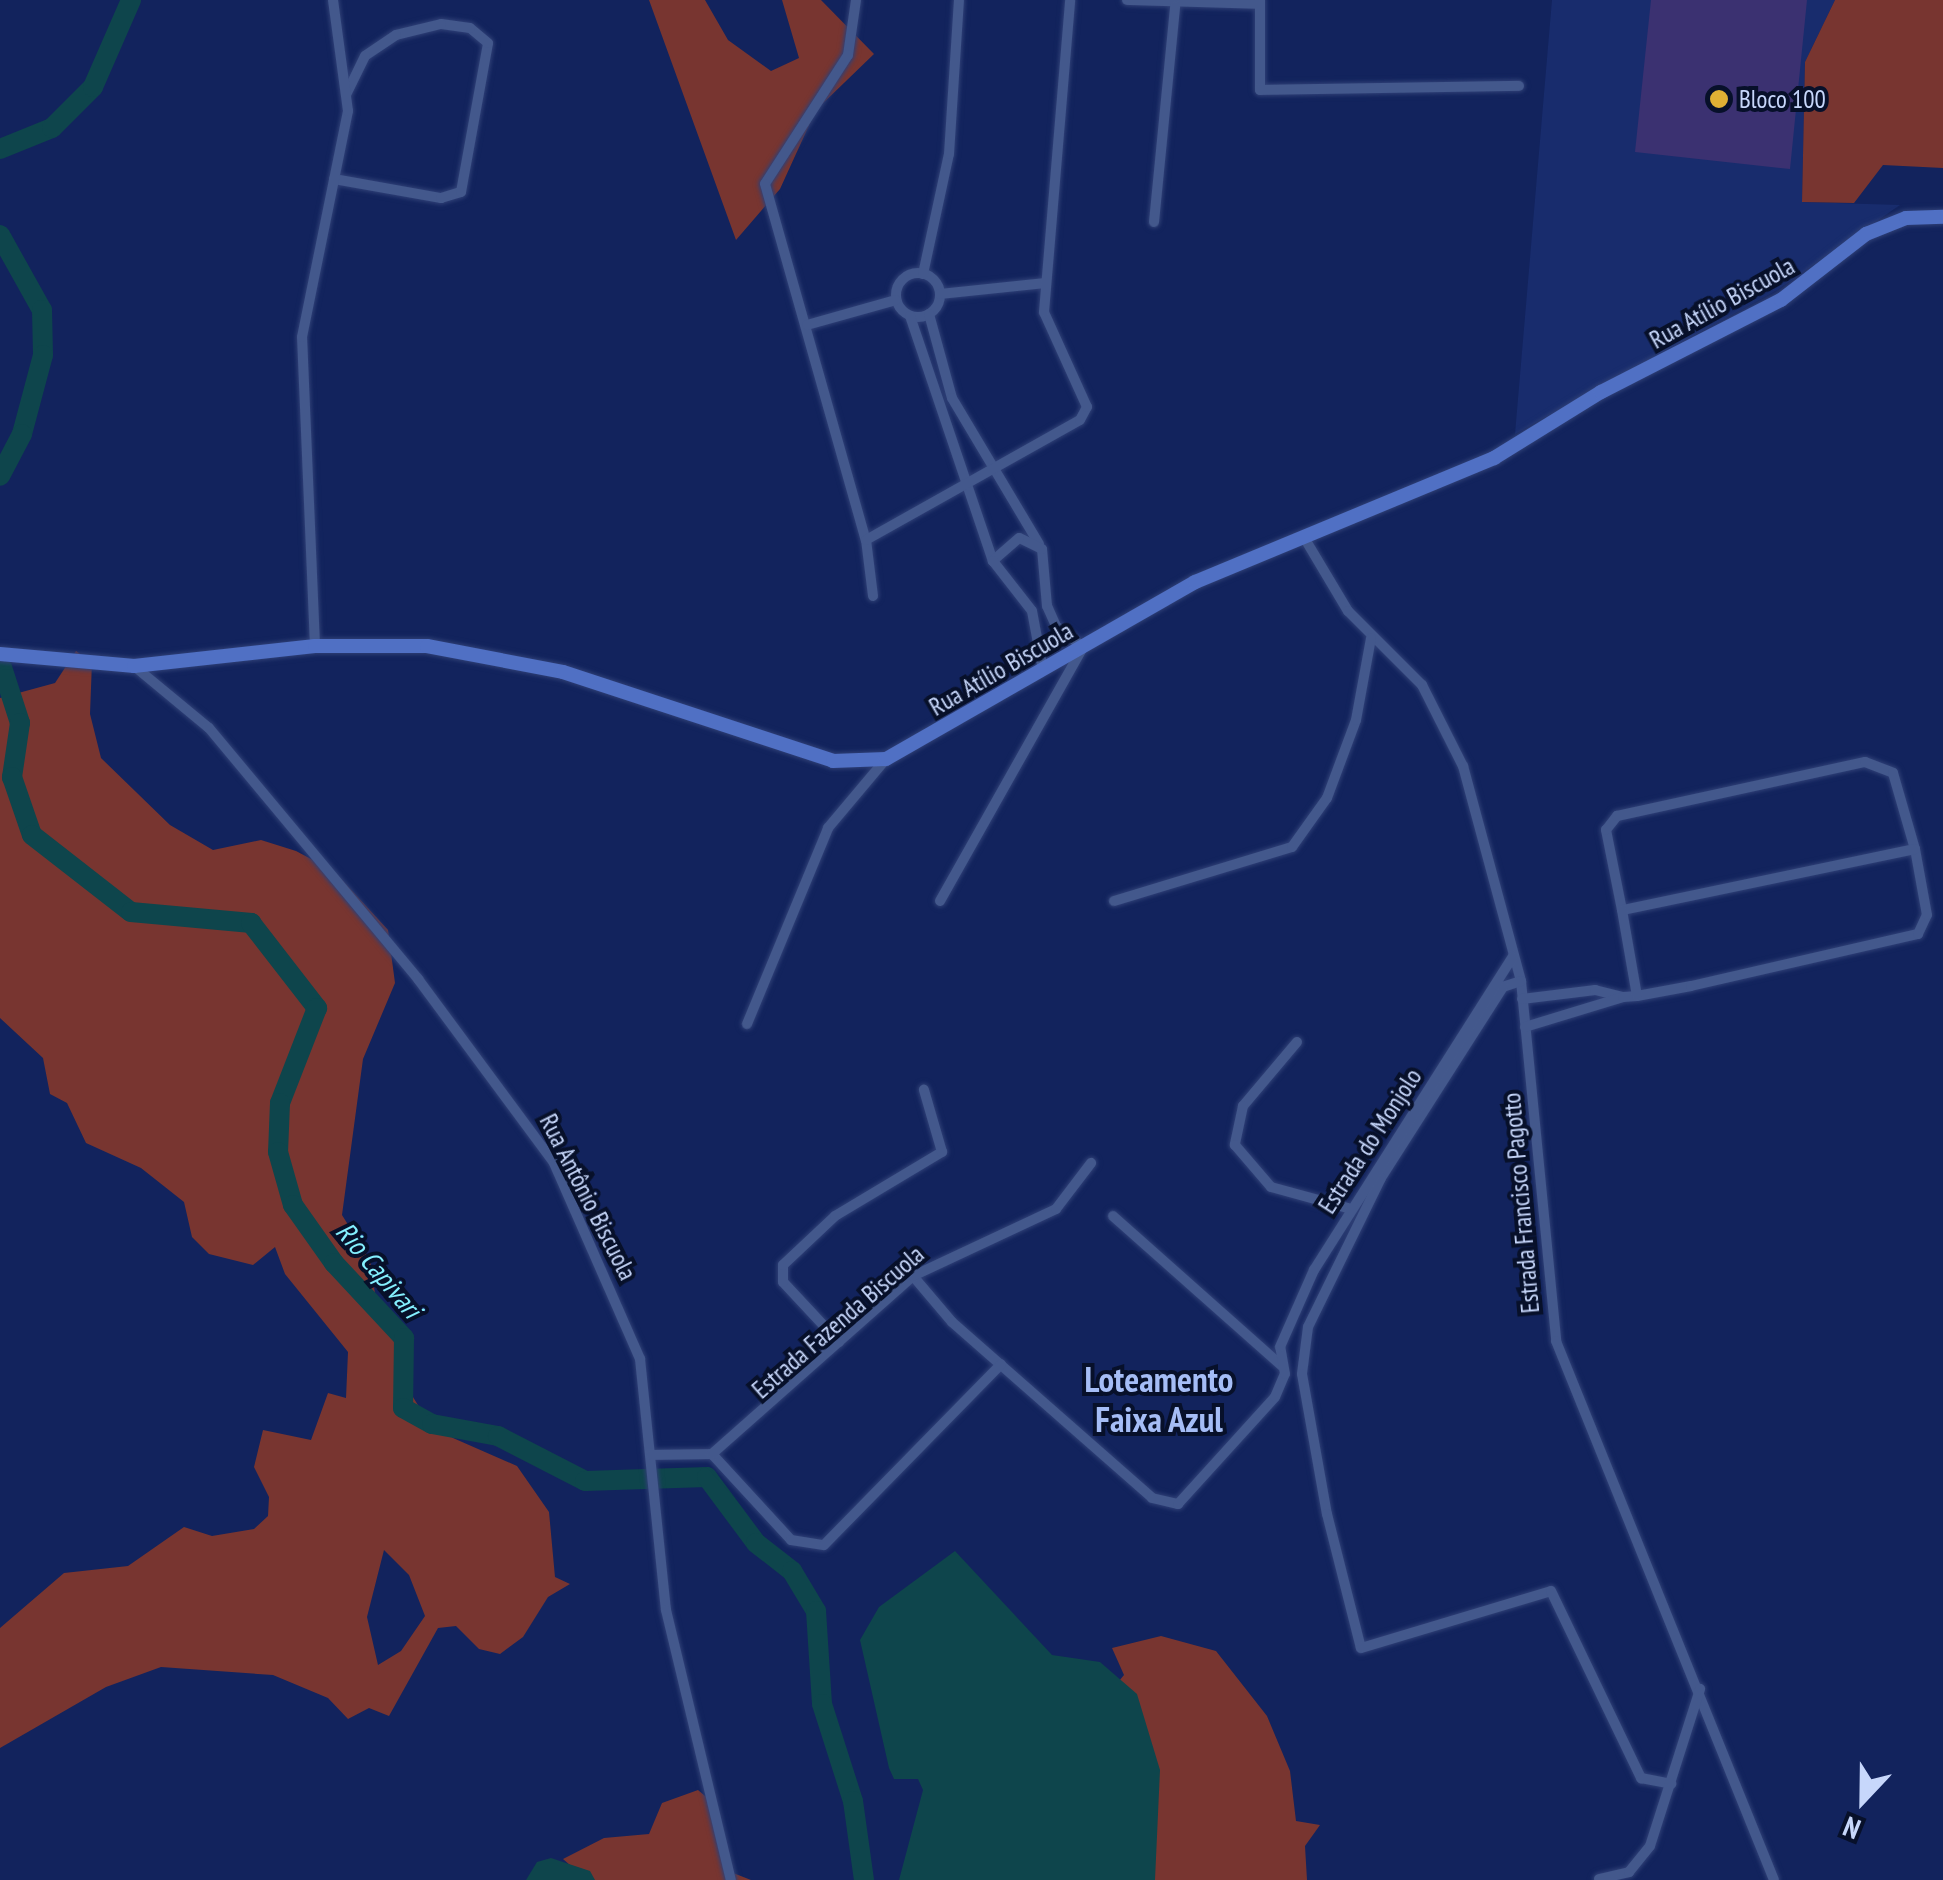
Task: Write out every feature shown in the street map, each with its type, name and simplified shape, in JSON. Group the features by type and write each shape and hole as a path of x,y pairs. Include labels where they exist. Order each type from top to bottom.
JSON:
{"street":[{"path":"315,646 302,337 346,96 333,0"},
{"path":"856,0 848,56 765,184 866,540 873,596"},
{"path":"923,274 947,168 959,0"},
{"path":"866,540 1080,420 1087,407 1086,391 1053,338 1045,283 1070,0"},
{"path":"1127,0 1174,6 1260,2 1260,90 1519,86"},
{"path":"1154,222 1174,6"},
{"path":"334,178 441,198 461,192 488,43 470,28 441,24 396,35 365,56 346,96"},
{"name":"Rua Atílio Biscuola","path":"0,654 134,666 315,646 411,645 512,658 800,752 859,763 886,759 1195,582 1494,458 1600,392 1781,300 1866,234 1906,218 1943,217"},
{"path":"896,300 902,279 923,274"},
{"path":"923,274 940,294"},
{"path":"940,294 1045,283"},
{"path":"940,294 930,314 952,398 1042,550 1047,606 1056,626 1082,647 940,901"},
{"path":"808,325 896,300"},
{"path":"896,300 910,316 964,485 994,562 1032,610 1042,670"},
{"path":"910,316 930,314"},
{"path":"994,562 1019,538 1042,550"},
{"name":"Estrada Francisco Pagotto","path":"1306,539 1371,638 1422,686 1448,732 1521,981 1556,1341 1598,1460 1701,1688 1774,1880"},
{"path":"1114,901 1292,846 1327,798 1356,720 1371,638"},
{"name":"Rua Antônio Biscuola","path":"134,666 209,728 522,1111 627,1318 651,1460 666,1610 730,1880"},
{"path":"747,1024 828,828 886,759"},
{"path":"1525,1027 1623,997 1637,996 1918,934 1927,915 1915,849 1893,773 1865,762 1617,816 1606,830 1637,996"},
{"path":"1622,910 1915,849"},
{"name":"Estrada do Monjolo","path":"1001,1364 1152,1498 1171,1506 1274,1397 1281,1356 1348,1208 1513,957"},
{"path":"1521,981 1502,987 1381,1178 1308,1327 1302,1374 1327,1514 1361,1648 1552,1591 1640,1778 1671,1784"},
{"path":"1522,999 1595,990 1623,997"},
{"path":"1297,1042 1243,1106 1235,1145 1270,1186 1348,1208"},
{"path":"839,1342 783,1282 783,1264 835,1216 938,1155 943,1144 924,1090"},
{"name":"Estrada Fazenda Biscuola","path":"712,1454 913,1276 1056,1209 1091,1163"},
{"path":"1113,1216 1260,1347 1281,1356"},
{"path":"651,1460 712,1454 790,1540 824,1545 1001,1364 913,1276"},
{"path":"1260,1347 1281,1356"},
{"path":"1599,1879 1629,1872 1643,1858 1701,1688"}],"shaded area":[{"path":"649,0 705,0 728,40 771,71 799,58 782,0 821,0 874,54 816,110 780,189 736,240"},
{"path":"1552,0 1835,0 1805,62 1802,202 1900,205 1777,290 1515,434"},
{"path":"1835,0 1943,0 1943,168 1883,165 1854,203 1802,202 1805,62"},
{"path":"76,651 92,662 90,714 101,758 170,825 213,850 261,840 296,851 334,871 388,930 395,983 363,1059 342,1215 370,1260 377,1307 394,1331 394,1366 424,1415 453,1438 517,1466 549,1512 555,1577 570,1584 548,1597 523,1637 500,1654 479,1649 456,1626 438,1628 389,1716 369,1708 348,1719 328,1698 273,1675 161,1667 106,1687 0,1748 0,1628 64,1573 128,1566 184,1527 212,1536 254,1529 268,1516 269,1497 254,1467 263,1430 311,1440 328,1393 346,1398 348,1352 285,1274 275,1247 253,1265 209,1254 192,1237 184,1202 141,1168 86,1143 67,1103 50,1094 43,1058 0,1018 0,698 55,683","holes":["384,1550 409,1575 425,1616 401,1651 378,1665 367,1617"]},
{"path":"955,1551 1052,1655 1100,1662 1137,1694 1160,1770 1155,1880 899,1880 923,1790 918,1779 894,1779 889,1768 860,1640 879,1607"},
{"path":"1161,1636 1216,1651 1267,1716 1290,1771 1296,1821 1320,1825 1305,1846 1307,1880 1133,1880 1114,1687 1124,1675 1112,1648"},
{"path":"698,1790 711,1801 728,1871 751,1880 587,1880 563,1859 604,1838 649,1834 662,1803"},
{"path":"551,1858 590,1871 595,1880 526,1880 537,1862"}],"building":[{"name":"Bloco 100","path":"1651,0 1807,0 1790,169 1635,152"}],"waterway":[{"name":"Rio Capivari","path":"0,149 52,128 93,87 131,0"},
{"name":"Rio Capivari","path":"0,235 42,310 43,355 22,434 0,476"},
{"name":"Rio Capivari","path":"0,661 20,723 12,777 32,835 131,912 251,923 317,1008 280,1103 278,1152 293,1205 334,1263 404,1338 403,1408 432,1424 498,1436 585,1481 707,1477 756,1543 792,1571 816,1611 822,1704 853,1801 864,1880"}],"place":[{"name":"Bloco 100","path":"1719,99"}],"district":[{"name":"Loteamento Faixa Azul","path":"1159,1399"}]}
